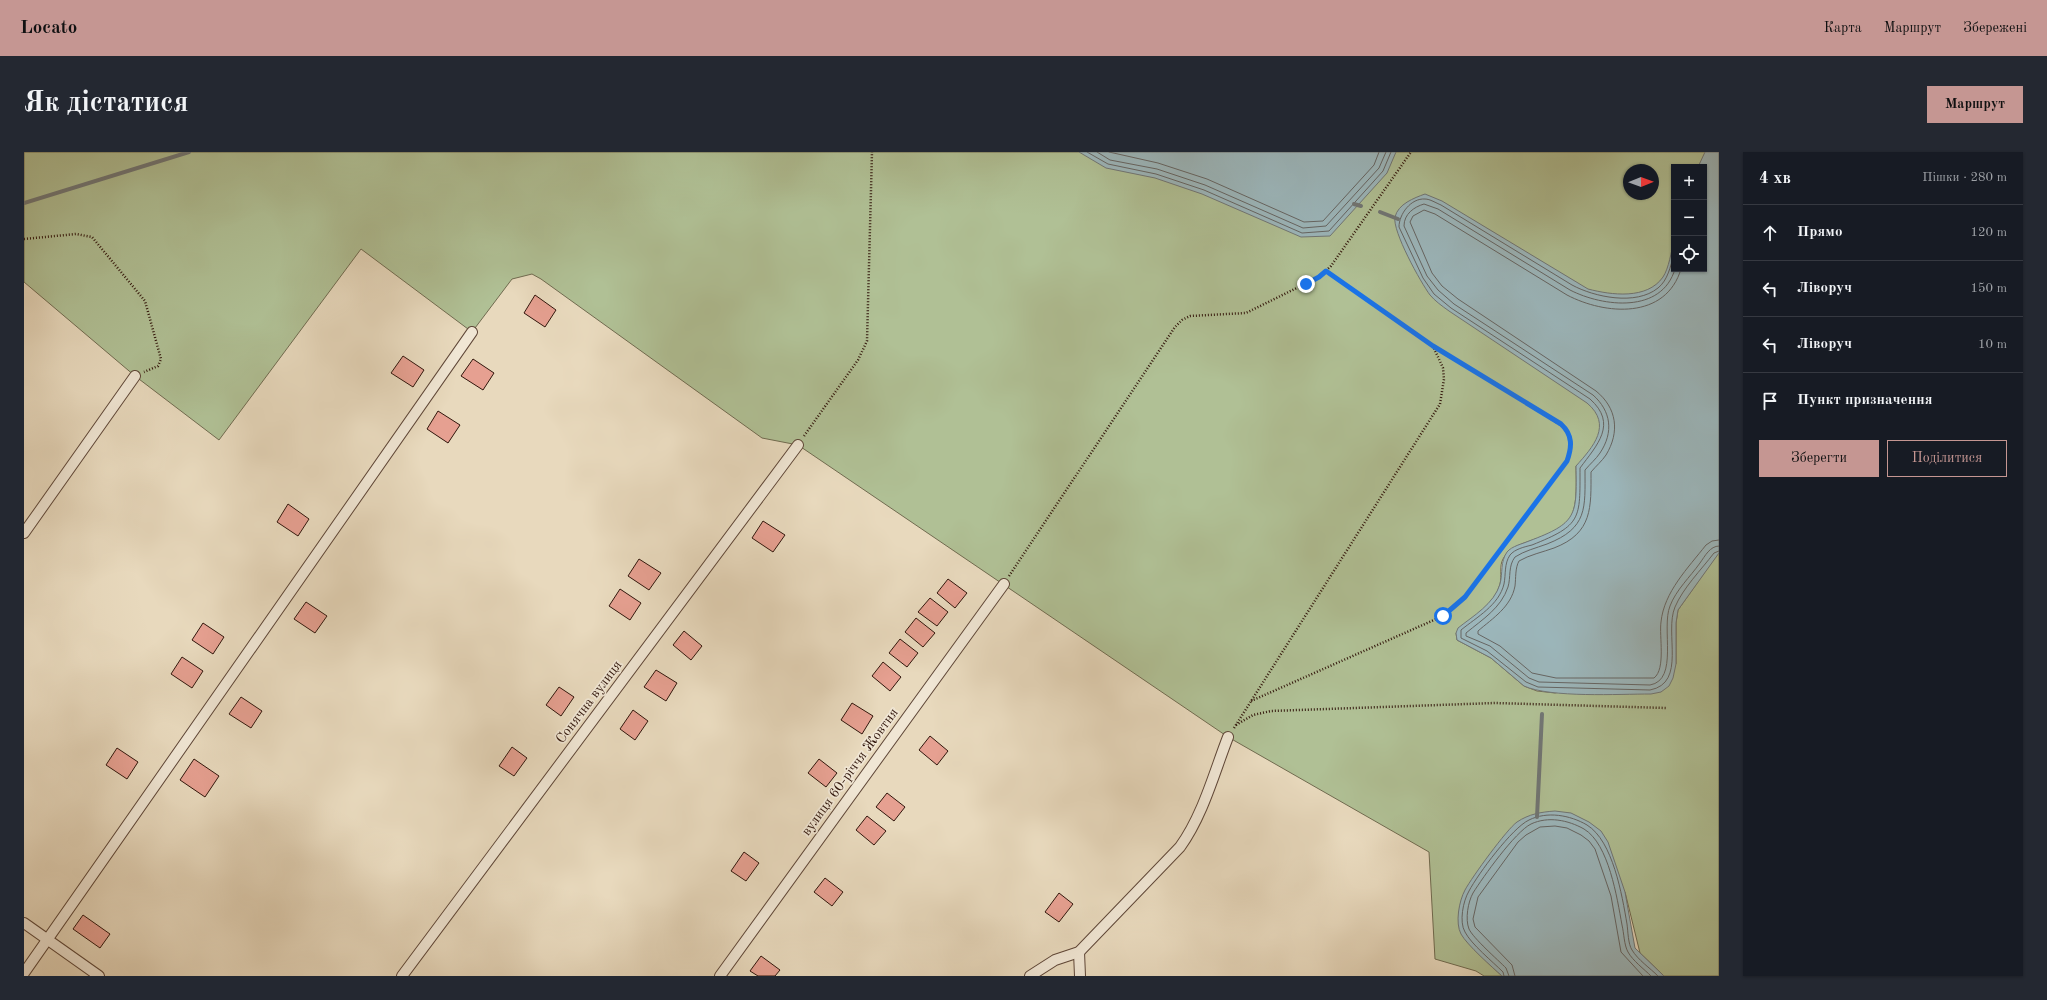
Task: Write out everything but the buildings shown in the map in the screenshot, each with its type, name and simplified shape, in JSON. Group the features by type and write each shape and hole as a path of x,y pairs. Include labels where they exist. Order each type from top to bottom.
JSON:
{"street":[{"path":"24,973 472,332"},
{"path":"24,534 135,376"},
{"name":"Сонячна вулиця","path":"402,976 798,445"},
{"name":"вулиця 60-річчя Жовтня","path":"720,976 1004,584"},
{"path":"1030,976 1055,960 1079,952 1180,847 1188,836 1228,737"},
{"path":"24,923 99,976"},
{"path":"1079,952 1080,976"}],"path":[{"path":"798,445 858,360 867,341 872,152"},
{"path":"1004,584 1175,327 1182,320 1198,315 1239,315 1246,313 1313,280 1326,271 1411,152"},
{"path":"24,239 76,234 92,237 141,295 148,306 161,359 158,366 135,376"},
{"path":"1251,701 1443,616 1454,608 1465,597 1567,461 1570,452 1571,440 1568,431 1561,424 1433,346 1326,271"},
{"path":"1228,737 1440,404 1444,380 1443,368 1433,346"},
{"path":"1236,725 1253,716 1271,711 1495,703 1666,708"}],"green space":[{"path":"24,152 1719,152 1719,383 1576,466 1576,498 1574,509 1570,518 1564,525 1554,531 1518,546 1507,554 1501,565 1500,584 1493,598 1482,611 1456,633 1457,640 1491,658 1524,686 1537,691 1555,693 1676,664 1676,623 1678,610 1719,552 1719,976 1664,976 1640,953 1625,892 1484,959 1502,976 1484,976 1476,971 1435,959 1429,852 1228,737 798,445 762,438 532,274 512,279 472,332 361,249 219,440 135,376 24,282"}],"water":[{"path":"1079,152 1396,152 1387,173 1330,236 1301,237 1202,194 1155,178 1106,168"},
{"path":"1705,152 1719,152 1719,553 1678,610 1676,623 1676,664 1673,678 1669,686 1661,692 1651,694 1603,695 1567,694 1536,690 1524,686 1491,658 1457,640 1456,633 1458,628 1488,604 1493,598 1500,584 1502,564 1507,552 1514,547 1557,529 1571,516 1576,496 1576,466 1589,451 1598,436 1599,419 1595,411 1587,403 1449,311 1434,299 1414,269 1402,245 1395,224 1395,217 1399,208 1411,200 1425,194 1442,201 1588,289 1607,293 1628,294 1648,289 1656,284 1665,273 1671,253 1671,272 1707,272 1707,164 1699,164"},
{"path":"1555,811 1571,813 1589,822 1601,831 1608,842 1625,892 1635,948 1664,976 1502,976 1464,939 1458,924 1463,895 1490,854 1512,826 1517,822 1535,814"}],"waterway":[{"path":"24,203 189,152"},
{"path":"1354,204 1361,206"},
{"path":"1380,212 1398,219"},
{"path":"1537,817 1542,714"}],"route":[{"path":"1306,284 1319,277 1326,271 1433,346 1561,424 1568,431 1571,440 1570,452 1567,461 1465,597 1443,616"}]}
